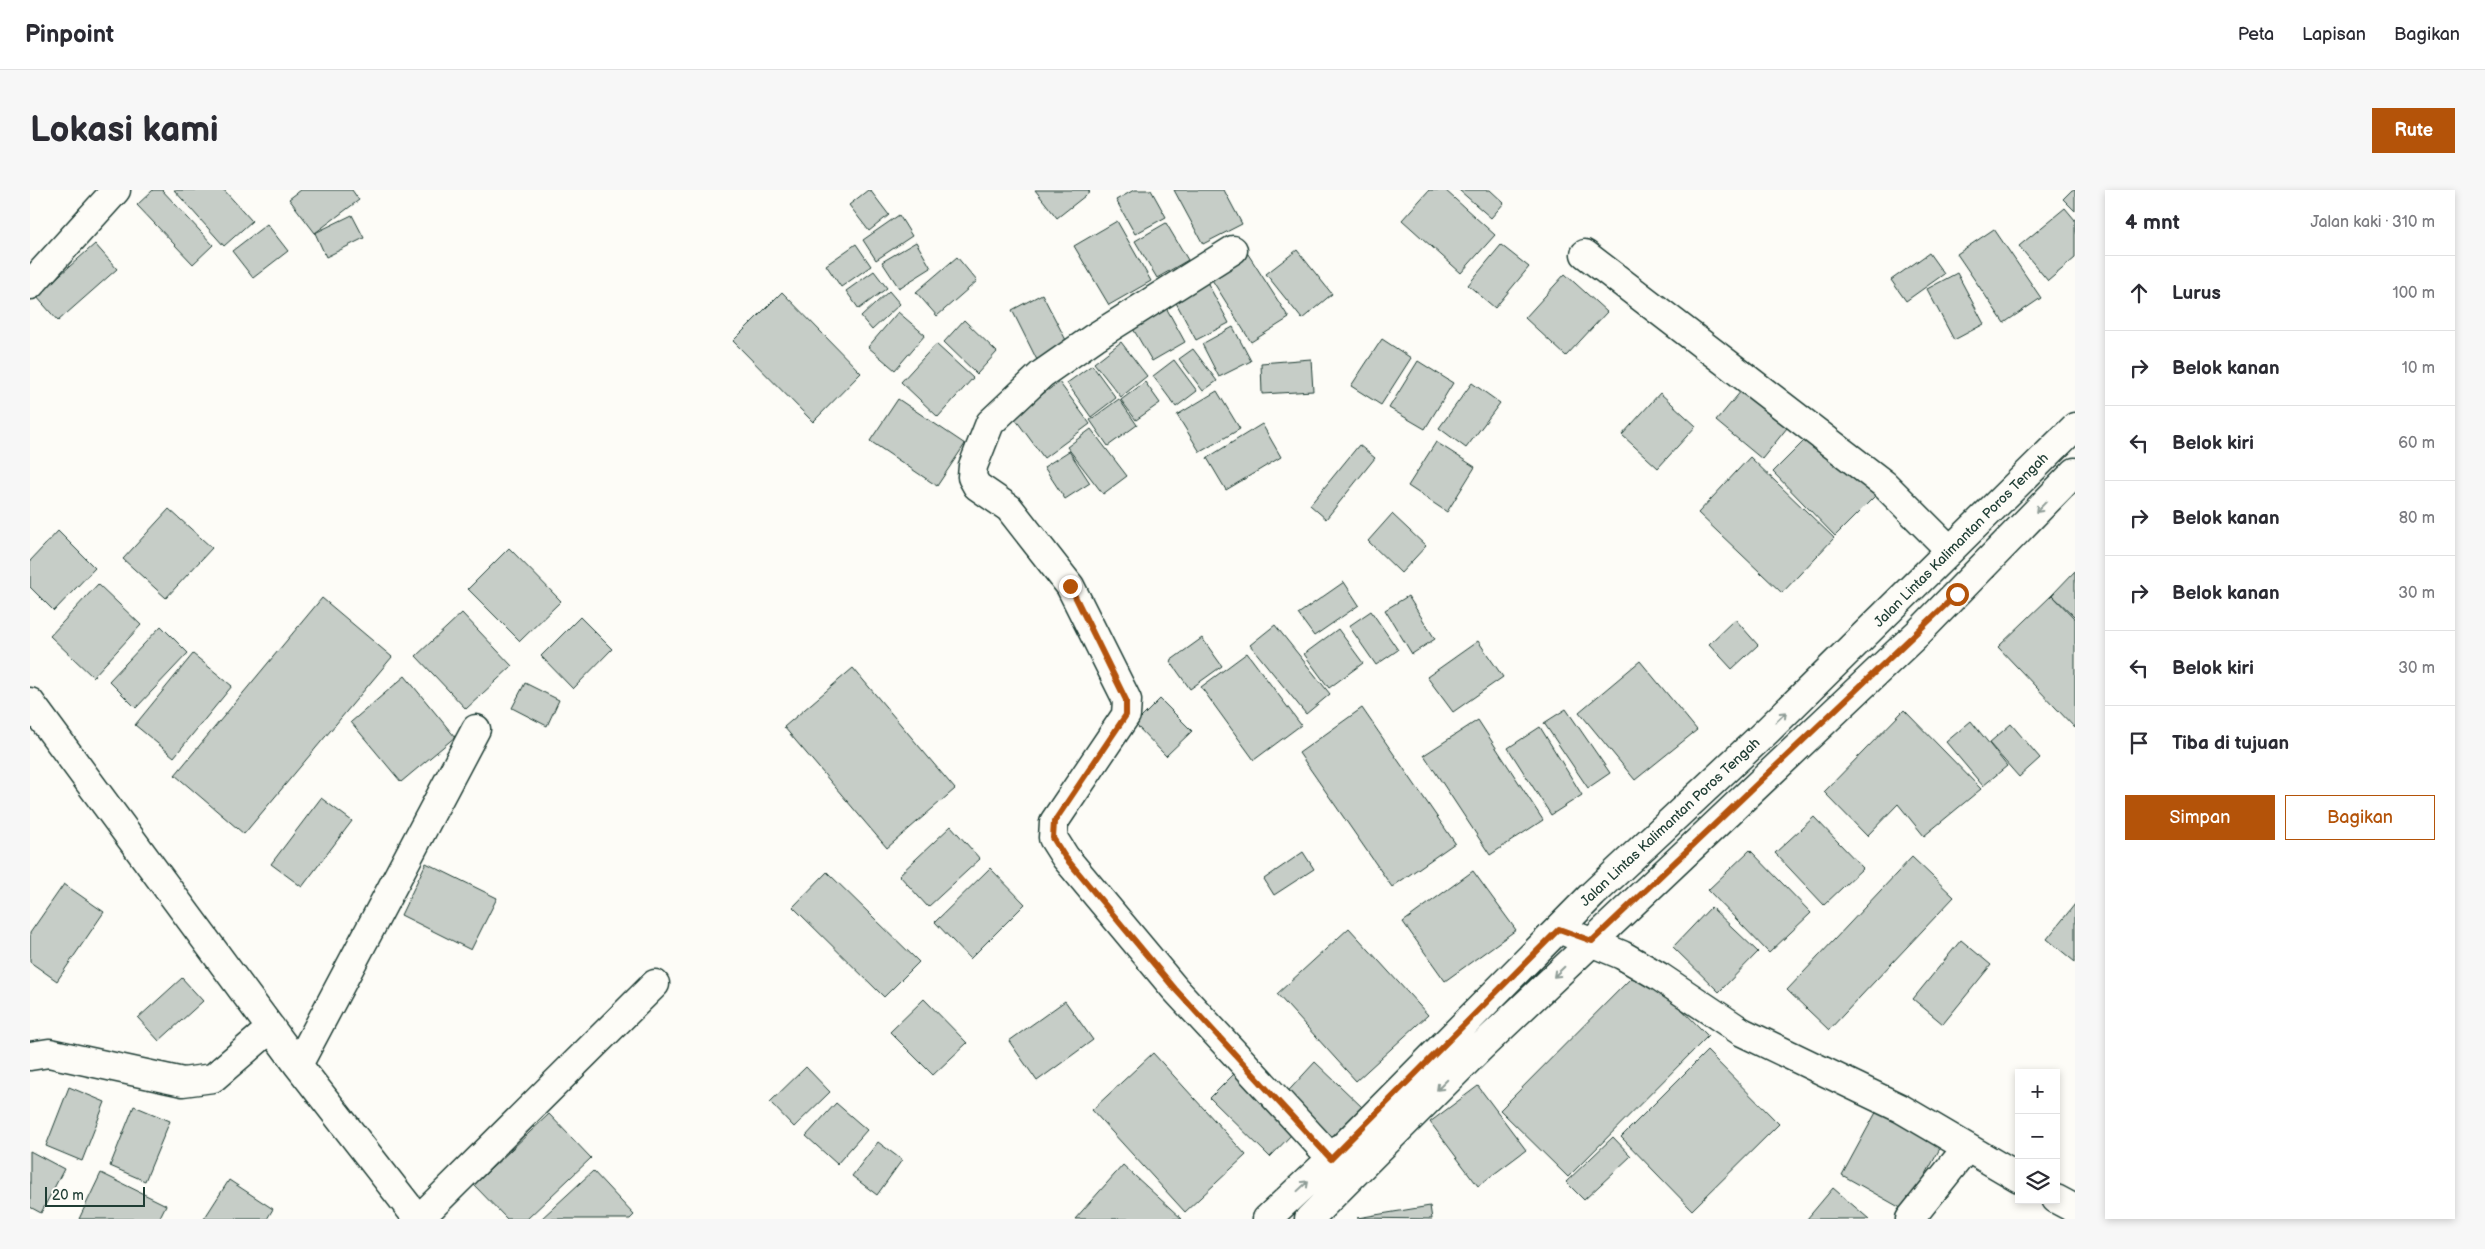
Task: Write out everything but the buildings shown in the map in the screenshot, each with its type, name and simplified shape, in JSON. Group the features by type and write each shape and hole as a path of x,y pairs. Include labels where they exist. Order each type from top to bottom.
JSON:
{"street":[{"path":"30,285 116,190"},
{"path":"1233,250 1095,337 1042,374 990,423 973,466 972,477 977,486 1009,508 1062,574 1126,700 1126,715 1054,822 1053,838 1065,857 1175,989 1350,1178"},
{"path":"1585,254 1884,484 1950,550"},
{"name":"Jalan Lintas Kalimantan Poros Tengah","path":"1267,1219 1331,1159 1559,929 1767,731 2075,428"},
{"path":"1309,1219 1480,1048 1918,633 2075,472"},
{"path":"30,702 298,1065 418,1219 655,984"},
{"path":"298,1065 476,729"},
{"path":"1559,929 1592,941 1660,977 1742,1032 1900,1108 1966,1149 2015,1176"},
{"path":"30,1056 49,1053 183,1082 213,1078 271,1028"},
{"path":"1910,1219 1966,1149"},
{"path":"2060,1201 2075,1209"}],"route":[{"path":"1070,586 1126,700 1126,715 1054,822 1053,838 1065,857 1175,989 1331,1159 1559,929 1592,941 1957,594"}]}
